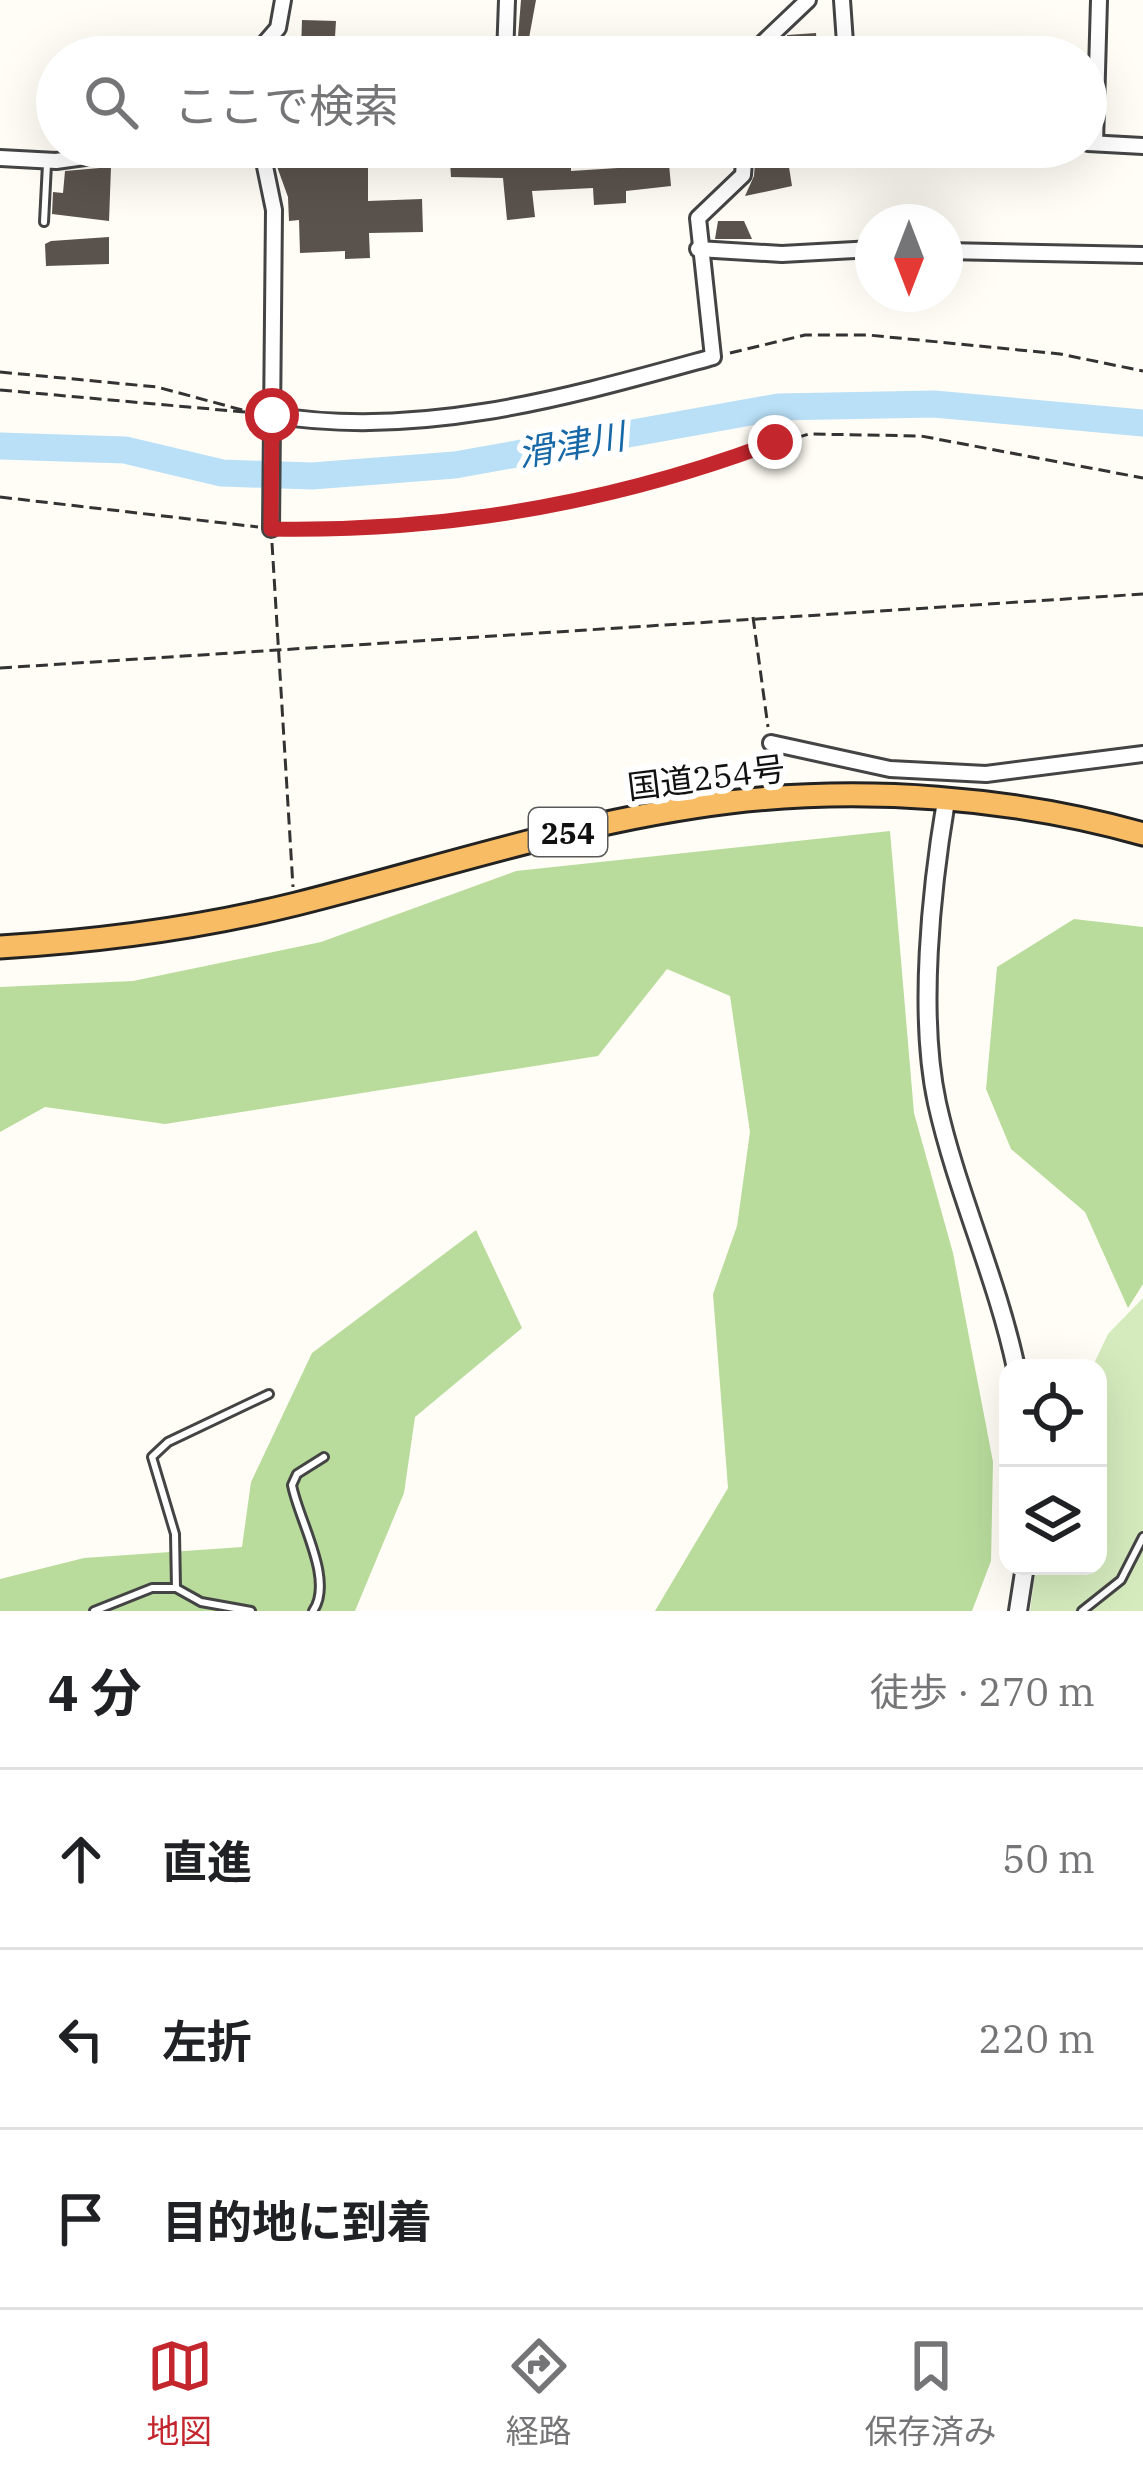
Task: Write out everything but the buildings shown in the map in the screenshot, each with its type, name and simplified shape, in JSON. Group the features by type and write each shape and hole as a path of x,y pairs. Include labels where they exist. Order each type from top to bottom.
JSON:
{"highway":[{"name":"国道254号","path":"0,947 155,932 295,904 620,821 773,799 946,801 1039,812 1143,834"}],"street":[{"path":"271,36 278,28 283,0"},
{"path":"506,36 507,0"},
{"path":"770,36 808,0"},
{"path":"842,0 845,36"},
{"path":"1097,36 1100,0"},
{"path":"1107,144 1143,146"},
{"path":"0,158 36,160"},
{"path":"265,168 274,210 271,527"},
{"path":"272,418 397,421 491,411 567,397 713,356 698,218 743,175 744,168"},
{"path":"698,249 782,254 855,250"},
{"path":"963,251 1143,255"},
{"path":"771,743 890,769 986,774 1143,754"},
{"path":"946,801 935,880 934,1082 1013,1359"},
{"path":"1018,1611 1024,1575"}],"lane":[{"path":"44,222 47,168"},
{"path":"176,1588 175,1534 152,1467 154,1450 269,1394"},
{"path":"313,1611 320,1584 292,1484 296,1474 324,1457"},
{"path":"1082,1611 1121,1580 1143,1538"},
{"path":"94,1611 152,1588 176,1588 201,1602 251,1611"}],"path":[{"path":"713,356 805,335 868,335 1060,354 1143,371"},
{"path":"0,372 170,389 272,418"},
{"path":"0,390 254,413"},
{"path":"0,497 271,527 440,522 602,496 809,434 921,436 1143,478"},
{"path":"271,527 295,904"},
{"path":"0,668 1143,594"},
{"path":"753,616 771,743 773,799"}],"green space":[{"path":"890,831 914,1113 953,1253 993,1462 991,1561 972,1611 655,1611 728,1488 713,1294 737,1226 750,1132 730,996 667,969 598,1056 165,1124 45,1107 0,1132 0,987 133,981 321,942 516,871"},
{"path":"1074,919 1143,927 1143,1284 1128,1308 1085,1212 1011,1149 986,1089 997,967"},
{"path":"476,1230 522,1328 415,1417 404,1493 355,1611 0,1611 0,1579 84,1558 242,1547 251,1482 312,1353"},
{"path":"1143,1298 1143,1611 1030,1611 1035,1575 1107,1575 1107,1359 1096,1359 1108,1334"}],"waterway":[{"name":"滑津川","path":"0,446 125,450 222,473 312,476 455,465 778,407 934,404 1143,423"}],"route":[{"path":"272,415 271,529 440,522 526,511 602,496 775,442"}]}
